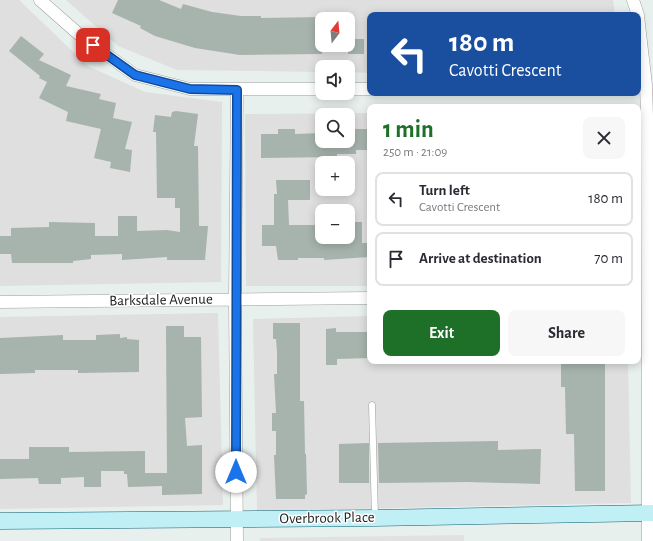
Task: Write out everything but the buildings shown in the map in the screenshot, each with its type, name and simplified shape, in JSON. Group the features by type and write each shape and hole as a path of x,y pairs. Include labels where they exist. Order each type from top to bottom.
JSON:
{"street":[{"path":"40,0 82,37 135,75 190,89 315,89"},
{"path":"633,0 637,12"},
{"path":"641,68 642,85 650,102 643,296 650,513 648,541"},
{"path":"355,89 367,89"},
{"path":"237,90 235,299 237,541"},
{"name":"Barksdale Avenue","path":"0,302 367,298"},
{"name":"Overbrook Place","path":"0,521 237,520 650,513"}],"lane":[{"path":"372,405 375,518"}],"shaded area":[{"path":"0,0 19,0 88,66 145,92 222,102 221,282 0,286"},
{"path":"66,0 613,0 615,12 367,12 367,73 355,72 355,60 315,60 315,72 177,70 118,46"},
{"path":"315,113 315,148 355,148 355,113 367,113 367,286 246,286 245,114"},
{"path":"218,313 223,505 0,509 0,317"},
{"path":"367,316 367,364 628,364 631,503 257,511 253,319"},
{"path":"464,535 464,541 260,541 260,538"}],"route":[{"path":"93,45 135,75 190,89 237,90 235,299 236,472"}]}
